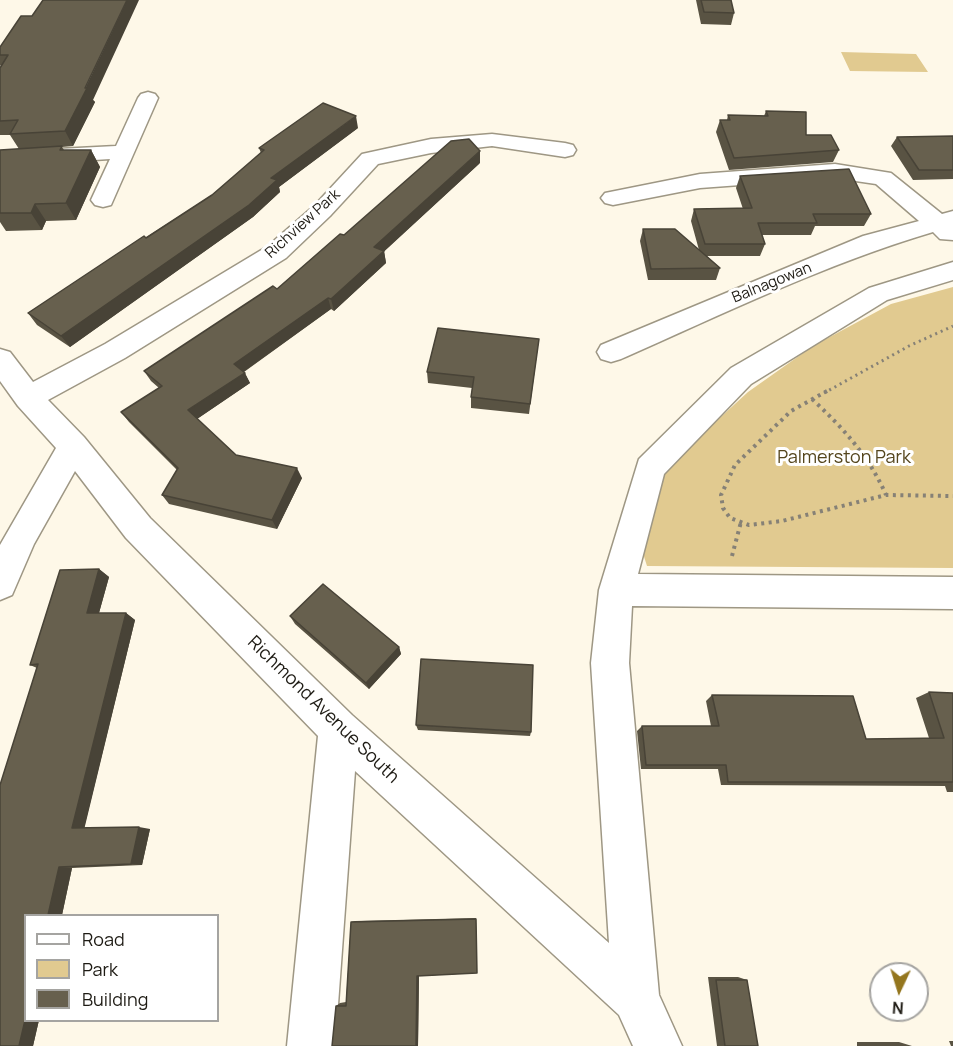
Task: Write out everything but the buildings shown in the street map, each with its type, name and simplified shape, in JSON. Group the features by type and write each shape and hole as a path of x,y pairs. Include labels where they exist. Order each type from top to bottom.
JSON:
{"street":[{"path":"103,200 148,98"},
{"name":"Richview Park","path":"28,398 115,351 277,252 322,211 370,159 430,146 492,141 565,150"},
{"path":"0,159 124,152"},
{"name":"Balnagowan","path":"613,198 700,181 835,171 883,178 947,226"},
{"name":"Balnagowan","path":"611,352 732,299 872,242 947,226"},
{"path":"636,998 610,663 616,590 650,468 741,375 878,294 953,271"},
{"name":"Richmond Avenue South","path":"0,359 28,398 73,446 138,528 338,729 636,998 658,1046"},
{"path":"0,584 20,538 73,446"},
{"path":"616,590 953,593"},
{"path":"311,1046 338,729"}],"path":[{"path":"953,326 909,346 791,411 735,465 721,495 723,508 730,518 749,525 782,522 886,495 953,496"},
{"path":"812,399 858,442 878,474 886,495"}],"green space":[{"path":"841,52 916,54 928,72 850,71"},
{"name":"Palmerston Park","path":"953,287 953,568 647,566 640,544 662,471 748,392 813,346 891,304"}]}
